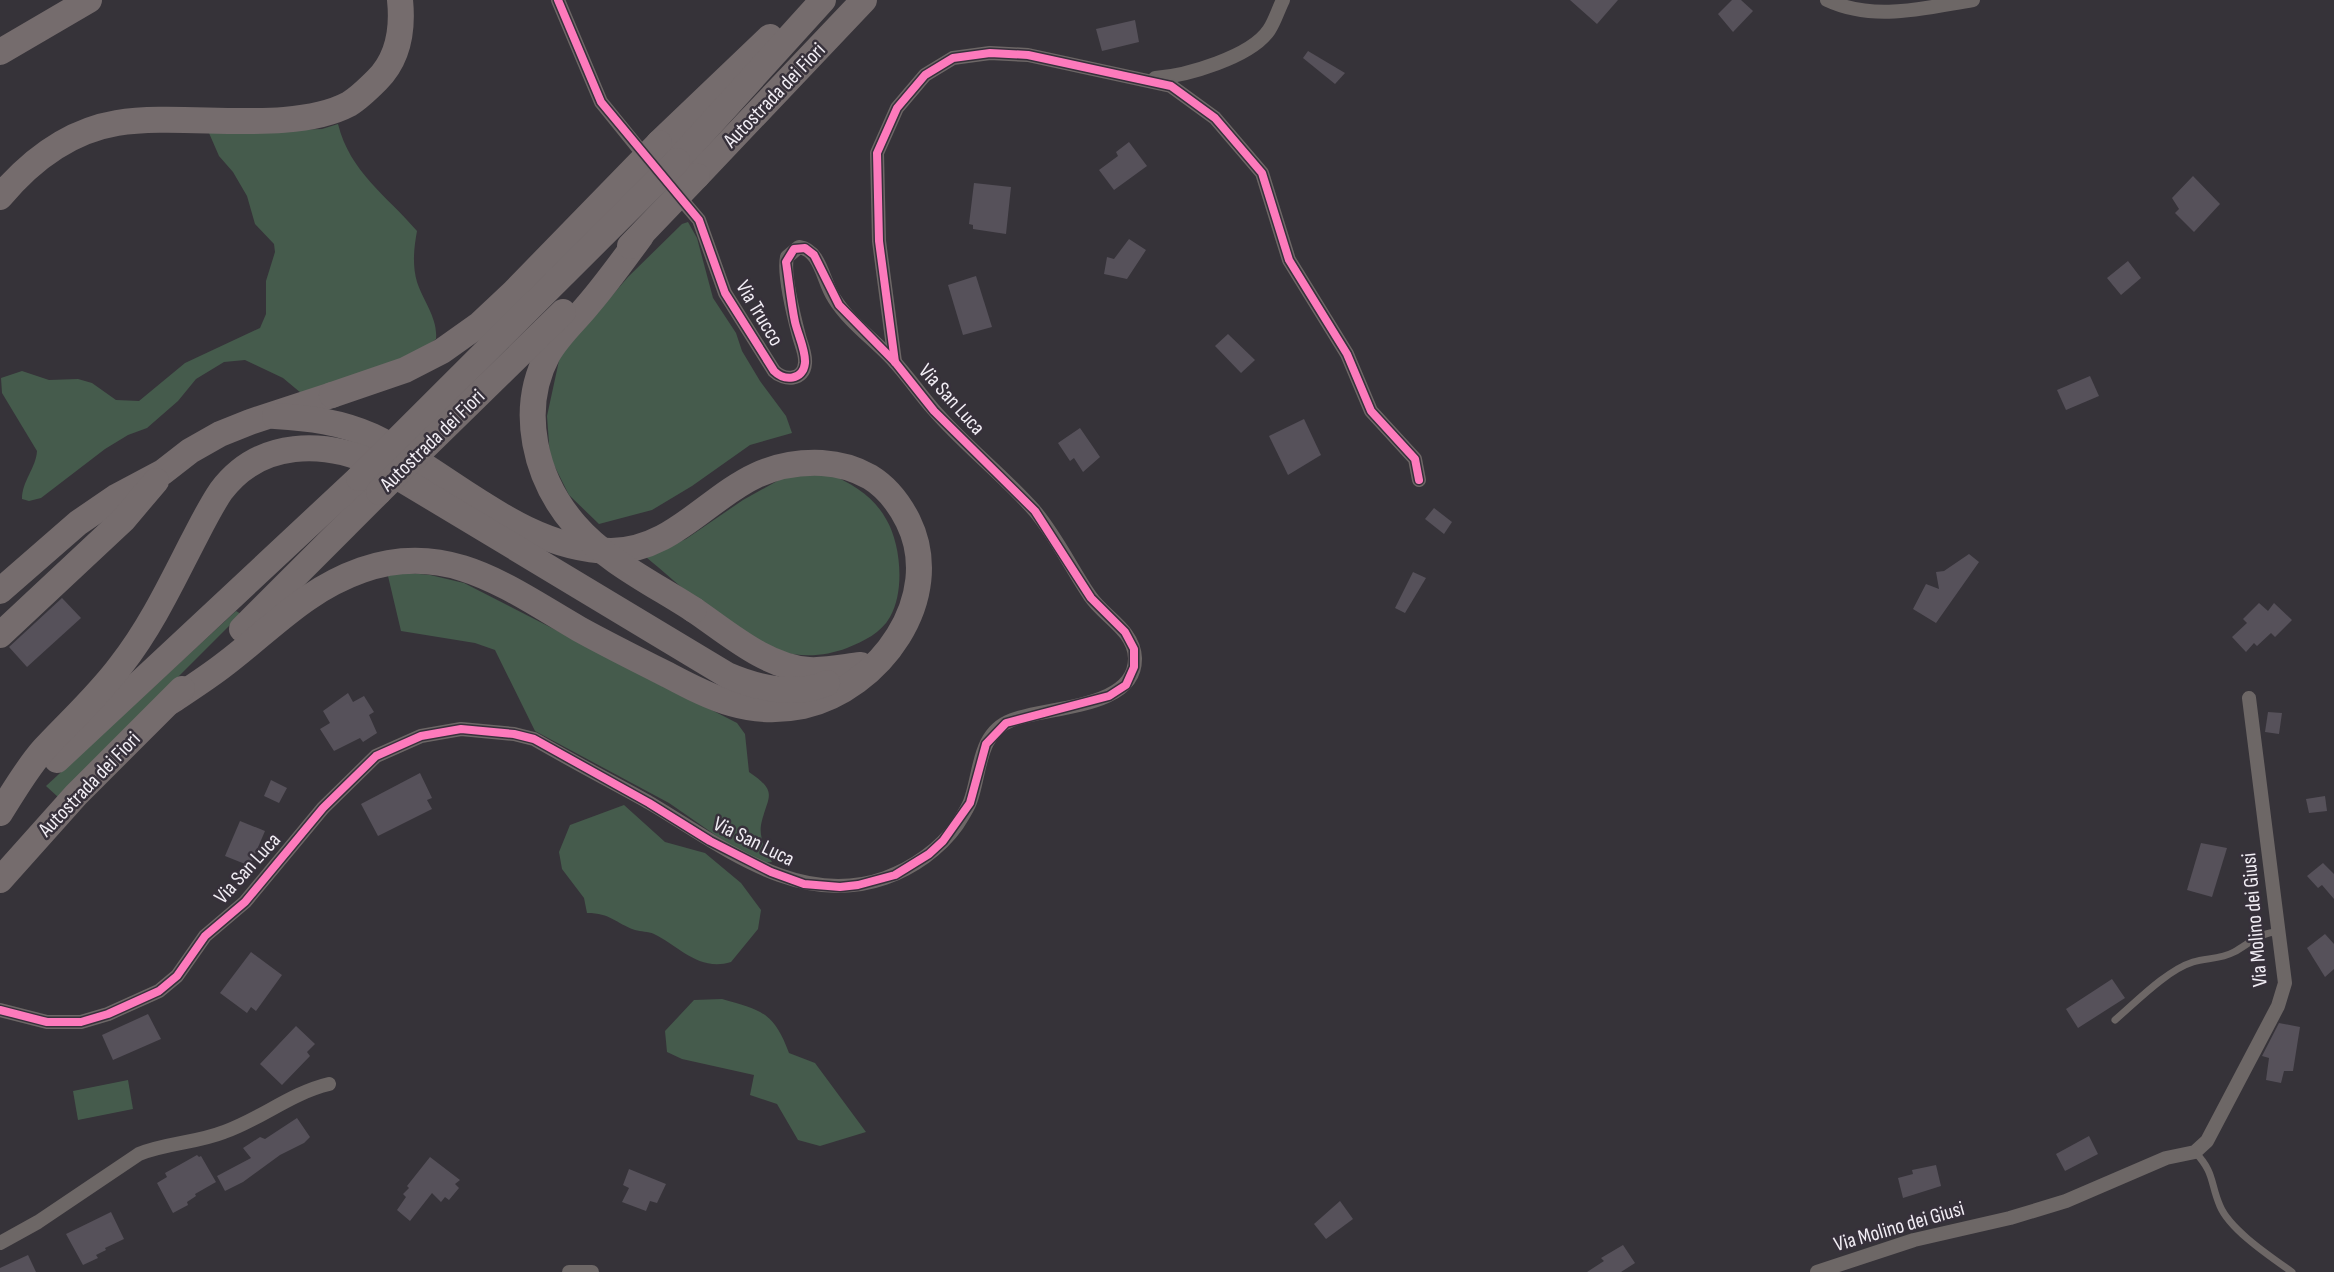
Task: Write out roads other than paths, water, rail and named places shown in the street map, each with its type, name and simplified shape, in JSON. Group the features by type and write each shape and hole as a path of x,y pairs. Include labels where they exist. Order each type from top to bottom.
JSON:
{"highway":[{"path":"0,52 89,0"},
{"path":"0,197 43,154 87,131 117,123 147,120 289,118 316,115 349,104 382,76 392,60 402,26 400,0"},
{"path":"0,635 123,520 164,472 190,451 220,434 405,370 442,351 480,324 659,143 769,38 818,0"},
{"name":"Autostrada dei Fiori","path":"0,813 369,485 641,236 687,169 823,0"},
{"name":"Autostrada dei Fiori","path":"0,880 76,795 170,702 369,485 687,169 864,0"},
{"path":"641,236 611,277 548,354 533,398 531,424 537,454 547,482 575,525 617,560 759,654 784,664 815,670 861,665"},
{"path":"170,702 226,663 265,629 324,586 362,570 396,561 432,561 467,568 504,584 582,630 709,697 746,708 800,706 839,694 871,671 890,648 915,598 919,578 916,543 911,527 893,497 867,475 850,468 812,463 794,464 760,474 672,534 654,542 616,551 589,549 559,544 521,527 371,435 342,424 313,418 275,416"},
{"path":"0,813 44,750 85,709 122,664 148,626 222,490 254,462 295,448 336,449 378,465 727,675 745,682 765,688 800,689 823,685 890,648"},
{"path":"0,591 78,523 116,497 164,472"}],"street":[{"name":"Via Trucco","path":"558,0 601,102 699,220 725,293 774,371 783,378 795,377 800,374 805,363 795,323 786,262 789,252 799,248 814,255 839,305 895,362"},
{"path":"1136,80 1169,77 1251,49 1269,31 1282,0"},
{"path":"1827,0 1864,12 1903,12 1973,0"},
{"path":"895,362 879,241 877,153 897,108 925,75 953,58 990,53 1028,56 1171,86 1215,118 1262,173 1289,260 1347,354 1371,411 1414,459 1419,480"},
{"name":"Via San Luca","path":"0,1010 47,1022 81,1022 108,1014 159,991 177,976 205,936 245,902 323,808 376,756 421,736 451,731 514,734 534,739 649,803 710,841 771,872 804,884 840,887 877,881 895,874 929,854 956,826 970,803 982,754 986,744 999,728 1014,719 1118,692 1131,676 1135,658 1134,649 1125,632 1091,598 1035,511 934,411 895,362"},
{"name":"Via Molino dei Giusi","path":"1817,1272 1914,1240 2010,1218 2066,1201 2166,1158 2195,1152 2206,1141 2278,1006 2285,983 2248,698"},
{"path":"0,1243 38,1222 139,1154 156,1147 190,1143 224,1132 253,1121 308,1089 329,1084"},
{"path":"569,1272 592,1272"}],"lane":[{"path":"2115,1020 2166,978 2186,965 2232,954 2257,937 2271,932 2280,932"},
{"path":"2195,1152 2208,1166 2221,1209 2252,1243 2292,1272"}]}
